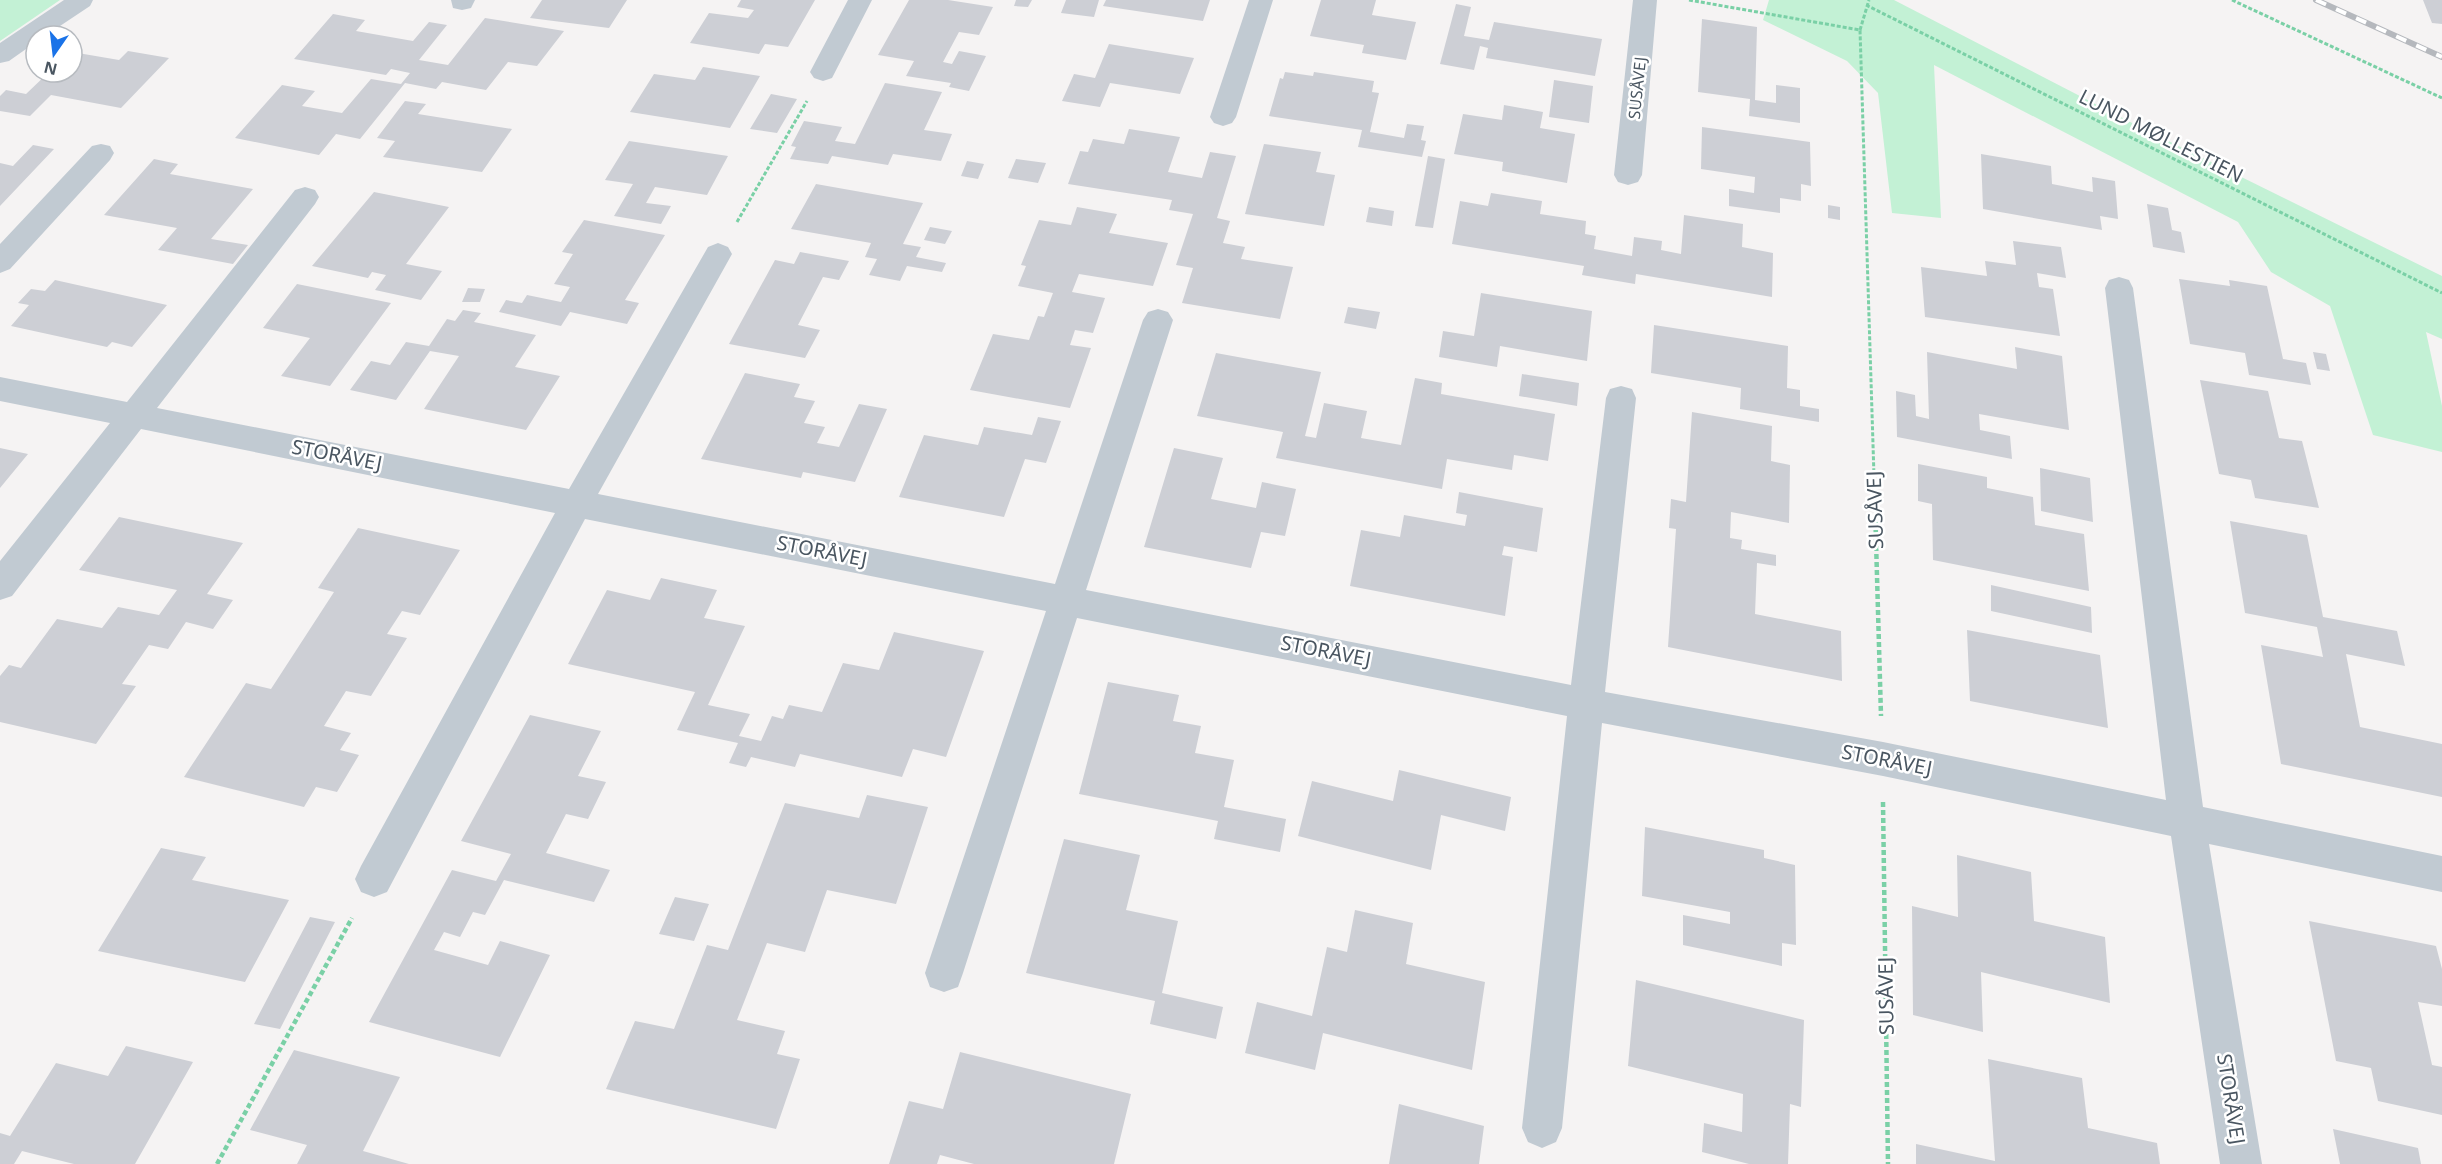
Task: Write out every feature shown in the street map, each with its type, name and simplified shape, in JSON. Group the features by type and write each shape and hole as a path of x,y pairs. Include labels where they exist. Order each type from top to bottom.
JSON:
{"street":[{"path":"0,56 81,0"},
{"path":"824,72 860,0"},
{"path":"1223,117 1261,0"},
{"name":"SUSÅVEJ","path":"1628,175 1645,0"},
{"path":"0,262 101,153"},
{"path":"0,586 131,416 305,197"},
{"path":"374,879 577,503 718,254"},
{"name":"STORÅVEJ","path":"2119,288 2187,821 2241,1164"},
{"path":"944,973 1158,320"},
{"name":"STORÅVEJ","path":"0,389 1586,704 1883,759 2442,874"},
{"path":"1542,1128 1586,704 1621,398"}],"path":[{"path":"1689,0 1860,30"},
{"name":"SUSÅVEJ","path":"1869,0 1860,30 1883,759 1888,1164"},
{"path":"2232,0 2442,98"},
{"name":"LUND MØLLESTIEN","path":"1866,5 2442,293"},
{"path":"718,254 824,72"},
{"path":"217,1164 374,879"}],"green space":[{"path":"0,0 60,0 24,24 0,41"},
{"path":"1769,0 1894,0 2136,125 2442,276 2442,339 2426,332 2442,406 2442,452 2373,435 2330,306 2271,272 2238,222 1934,65 1941,218 1892,213 1878,93 1847,61 1763,20"}],"building":[{"path":"542,0 627,0 609,28 530,18"},
{"path":"741,0 815,0 788,47 765,44 759,54 690,43 709,13 748,18 754,10 737,7"},
{"path":"909,0 948,0 993,7 979,35 959,32 943,62 952,64 959,51 986,56 969,91 949,87 951,83 906,76 914,61 878,55"},
{"path":"1016,0 1032,0 1028,7 1014,6"},
{"path":"1066,0 1099,0 1094,17 1061,13"},
{"path":"1106,0 1210,0 1203,21 1103,6"},
{"path":"1321,0 1376,0 1372,15 1416,22 1406,60 1362,53 1364,45 1310,36"},
{"path":"2423,0 2442,0 2442,24 2432,23"},
{"path":"1456,4 1471,7 1464,36 1489,40 1494,22 1602,39 1595,76 1486,58 1488,48 1480,46 1474,70 1440,64"},
{"path":"333,14 365,20 356,31 413,41 429,22 447,25 419,60 448,65 485,18 564,31 537,66 508,62 486,90 442,82 436,89 405,83 360,139 336,134 319,155 235,138 282,85 315,91 302,106 342,113 371,79 401,84 410,73 391,69 386,75 294,59"},
{"path":"1702,19 1757,27 1755,100 1776,103 1776,85 1800,88 1800,123 1749,116 1750,99 1698,92"},
{"path":"1109,44 1194,58 1180,94 1110,83 1100,107 1062,101 1074,74 1095,78"},
{"path":"128,51 169,58 121,108 51,95 30,116 0,111 0,96 6,90 26,94 36,84 84,84 84,54 119,60"},
{"path":"703,67 760,76 730,128 630,112 654,74 695,80"},
{"path":"1285,72 1313,76 1314,72 1374,81 1372,92 1379,93 1370,132 1404,138 1407,124 1424,126 1421,140 1426,141 1422,157 1358,147 1362,130 1269,116 1280,78 1283,79"},
{"path":"1554,80 1593,86 1589,123 1549,117"},
{"path":"885,83 942,92 924,130 952,134 941,161 893,154 888,165 832,156 828,164 790,159 796,147 791,146 804,121 842,127 835,141 855,144"},
{"path":"771,94 797,99 777,133 750,129"},
{"path":"405,101 426,104 418,114 512,129 482,172 383,157 395,141 377,138"},
{"path":"1504,105 1543,112 1540,128 1575,134 1567,183 1502,171 1503,162 1454,154 1463,114 1502,120"},
{"path":"1702,127 1810,142 1811,186 1801,184 1801,201 1780,198 1780,213 1729,206 1729,189 1754,193 1755,177 1701,169"},
{"path":"1129,129 1180,137 1168,172 1202,178 1210,152 1236,156 1217,218 1230,221 1223,243 1245,247 1241,259 1293,267 1280,319 1182,303 1193,268 1176,265 1193,214 1169,210 1172,200 1068,184 1080,151 1088,152 1093,139 1124,144"},
{"path":"629,141 728,156 707,195 655,187 646,203 671,206 661,224 614,216 633,184 605,180"},
{"path":"1264,144 1321,152 1316,172 1335,175 1324,226 1245,214"},
{"path":"33,145 54,149 0,206 0,163 13,166"},
{"path":"1981,154 2051,166 2052,184 2093,192 2092,177 2115,181 2118,219 2100,216 2102,230 1983,209"},
{"path":"1428,156 1445,159 1433,228 1415,226"},
{"path":"154,159 178,164 170,174 253,189 211,239 248,245 233,264 158,250 177,228 104,215"},
{"path":"1016,159 1046,163 1038,183 1008,178"},
{"path":"967,161 984,164 978,179 961,176"},
{"path":"816,184 923,203 903,244 921,247 916,257 946,263 942,272 907,266 900,281 869,275 877,259 865,257 871,243 791,229"},
{"path":"374,192 449,207 406,264 442,271 421,300 375,290 386,275 372,272 368,278 312,266"},
{"path":"1491,193 1542,201 1540,214 1586,221 1585,234 1596,236 1594,249 1632,256 1634,237 1662,241 1661,250 1681,254 1684,215 1743,224 1742,247 1773,253 1772,297 1636,274 1635,284 1582,275 1584,266 1452,244 1460,201 1488,206"},
{"path":"2147,204 2168,208 2172,230 2181,232 2185,253 2153,247"},
{"path":"1828,205 1840,207 1840,220 1828,218"},
{"path":"1077,207 1117,214 1109,233 1168,243 1153,286 1079,274 1072,292 1105,298 1093,333 1075,330 1070,345 1091,348 1070,408 970,390 993,334 1029,340 1038,316 1044,317 1053,293 1018,286 1026,266 1021,265 1039,220 1071,225"},
{"path":"1369,207 1394,211 1392,226 1366,222"},
{"path":"584,220 665,235 625,300 639,303 627,324 570,312 561,326 499,312 506,300 522,303 527,295 561,302 570,287 554,284 573,254 562,252"},
{"path":"930,227 952,231 945,244 924,240"},
{"path":"2013,241 2061,247 2066,278 2037,273 2039,287 2053,289 2060,336 1925,317 1921,267 1987,276 1985,261 2016,265"},
{"path":"800,252 849,261 839,280 823,277 798,325 820,330 805,358 729,344 775,260 794,264"},
{"path":"2179,279 2230,286 2229,280 2267,286 2283,359 2306,363 2311,385 2249,375 2245,353 2190,344"},
{"path":"55,280 167,305 132,347 112,342 107,347 11,326 29,305 18,303 31,289 45,291"},
{"path":"297,284 391,303 330,386 281,376 310,338 263,328"},
{"path":"468,288 485,289 480,302 462,302"},
{"path":"1481,293 1592,311 1587,361 1500,346 1497,367 1439,357 1443,331 1474,336"},
{"path":"1348,307 1380,312 1376,329 1344,323"},
{"path":"463,310 481,313 474,322 536,335 515,367 560,376 526,430 424,409 459,356 430,351 396,400 350,390 371,361 390,365 406,342 429,346 447,319 455,321"},
{"path":"1654,325 1788,346 1787,388 1800,390 1800,406 1819,409 1819,422 1740,409 1741,388 1651,373"},
{"path":"2015,347 2062,356 2069,430 1979,414 1980,430 2010,436 2012,459 1897,437 1896,391 1915,395 1916,416 1929,419 1927,352 2017,369"},
{"path":"2313,352 2326,354 2330,371 2317,369"},
{"path":"1216,353 1321,372 1305,436 1316,438 1324,403 1367,411 1361,438 1401,445 1415,378 1442,383 1441,394 1555,414 1548,461 1514,455 1512,470 1447,459 1442,489 1276,458 1283,432 1197,416"},
{"path":"745,373 800,384 794,397 815,401 804,423 825,427 817,443 839,447 859,404 887,409 855,482 803,472 801,478 701,459"},
{"path":"1522,374 1579,383 1577,406 1519,396"},
{"path":"2200,380 2268,391 2279,438 2302,441 2319,508 2255,498 2251,480 2219,474"},
{"path":"1692,412 1772,426 1771,461 1790,465 1789,523 1731,512 1730,538 1742,540 1741,549 1776,555 1776,566 1757,563 1755,614 1841,631 1842,681 1668,647 1676,529 1669,528 1671,499 1686,502"},
{"path":"1038,417 1061,421 1046,463 1025,459 1004,517 899,497 924,435 978,445 984,427 1032,435"},
{"path":"0,448 28,454 0,488"},
{"path":"1174,448 1223,458 1211,499 1256,508 1262,482 1296,489 1285,536 1261,532 1251,568 1144,547"},
{"path":"1918,464 1987,477 1987,488 2033,497 2035,525 2084,534 2089,591 1933,560 1932,504 1918,501"},
{"path":"2040,468 2090,478 2093,522 2041,511"},
{"path":"1459,492 1543,508 1537,552 1504,546 1502,555 1513,557 1505,616 1350,586 1361,530 1400,537 1404,515 1465,526 1467,515 1456,513"},
{"path":"119,517 243,543 207,594 233,600 213,629 186,622 168,649 149,645 122,684 136,686 96,744 0,722 0,676 9,665 21,668 57,619 102,628 118,607 159,615 177,590 79,570"},
{"path":"2230,521 2307,535 2323,617 2397,631 2405,666 2346,654 2360,727 2442,744 2442,797 2281,764 2261,645 2323,657 2317,627 2245,613"},
{"path":"358,528 460,550 420,615 402,611 387,634 407,638 371,696 346,691 324,726 351,733 340,750 359,755 337,792 316,787 304,807 184,777 246,683 271,689 334,592 318,588"},
{"path":"661,578 717,590 704,618 745,626 708,705 750,714 739,736 761,741 772,716 783,719 789,705 822,712 843,663 879,670 894,632 984,651 946,757 913,749 902,777 800,754 795,767 751,757 746,767 729,763 738,743 677,730 695,692 568,664 607,590 650,600"},
{"path":"1991,585 2091,607 2092,633 1991,611"},
{"path":"1967,630 2100,655 2108,728 1970,701"},
{"path":"1108,682 1179,695 1173,721 1201,726 1195,753 1234,760 1224,807 1286,819 1280,852 1214,839 1218,821 1079,794"},
{"path":"530,715 601,731 578,776 606,782 588,819 566,814 546,853 610,870 594,902 504,880 485,915 473,912 460,937 444,932 434,950 488,965 500,941 550,955 500,1057 369,1022 452,870 496,881 511,854 461,841"},
{"path":"1399,770 1511,797 1505,831 1441,815 1431,870 1298,836 1312,781 1393,801"},
{"path":"867,795 928,807 896,904 827,890 805,952 767,943 737,1020 785,1031 777,1054 800,1059 776,1129 606,1089 635,1021 674,1029 707,945 728,950 785,803 859,818"},
{"path":"1645,827 1764,850 1764,858 1795,865 1796,945 1782,943 1782,966 1683,945 1683,915 1730,924 1730,912 1642,896"},
{"path":"1064,839 1140,855 1126,910 1178,921 1162,993 1223,1007 1216,1039 1150,1024 1155,1001 1026,973"},
{"path":"161,848 206,857 192,880 289,900 245,982 98,951"},
{"path":"1957,855 2031,872 2034,921 2105,937 2110,1003 1981,972 1983,1032 1913,1015 1912,906 1958,917"},
{"path":"675,897 709,904 694,941 659,934"},
{"path":"1355,910 1413,923 1406,964 1485,982 1472,1070 1323,1033 1315,1070 1245,1053 1257,1002 1312,1016 1327,947 1347,952"},
{"path":"310,917 335,922 280,1029 254,1024"},
{"path":"2309,921 2436,946 2442,969 2442,1006 2418,1002 2432,1065 2442,1067 2442,1115 2378,1101 2371,1068 2336,1061"},
{"path":"1636,980 1804,1020 1801,1107 1790,1104 1788,1164 1749,1164 1702,1152 1704,1123 1742,1132 1743,1094 1628,1066"},
{"path":"126,1046 193,1062 135,1164 74,1164 22,1151 14,1164 0,1164 0,1133 10,1136 56,1063 108,1076"},
{"path":"294,1050 400,1077 363,1151 409,1164 297,1164 307,1145 250,1130"},
{"path":"960,1052 1131,1094 1114,1164 974,1164 940,1155 937,1164 889,1164 909,1101 943,1109"},
{"path":"1988,1059 2082,1078 2088,1128 2157,1143 2160,1164 1916,1164 1916,1144 1995,1161"},
{"path":"1399,1104 1484,1126 1479,1164 1389,1164"},
{"path":"2333,1129 2418,1148 2421,1164 2340,1164"}],"railway":[{"path":"2316,0 2442,57"}]}
